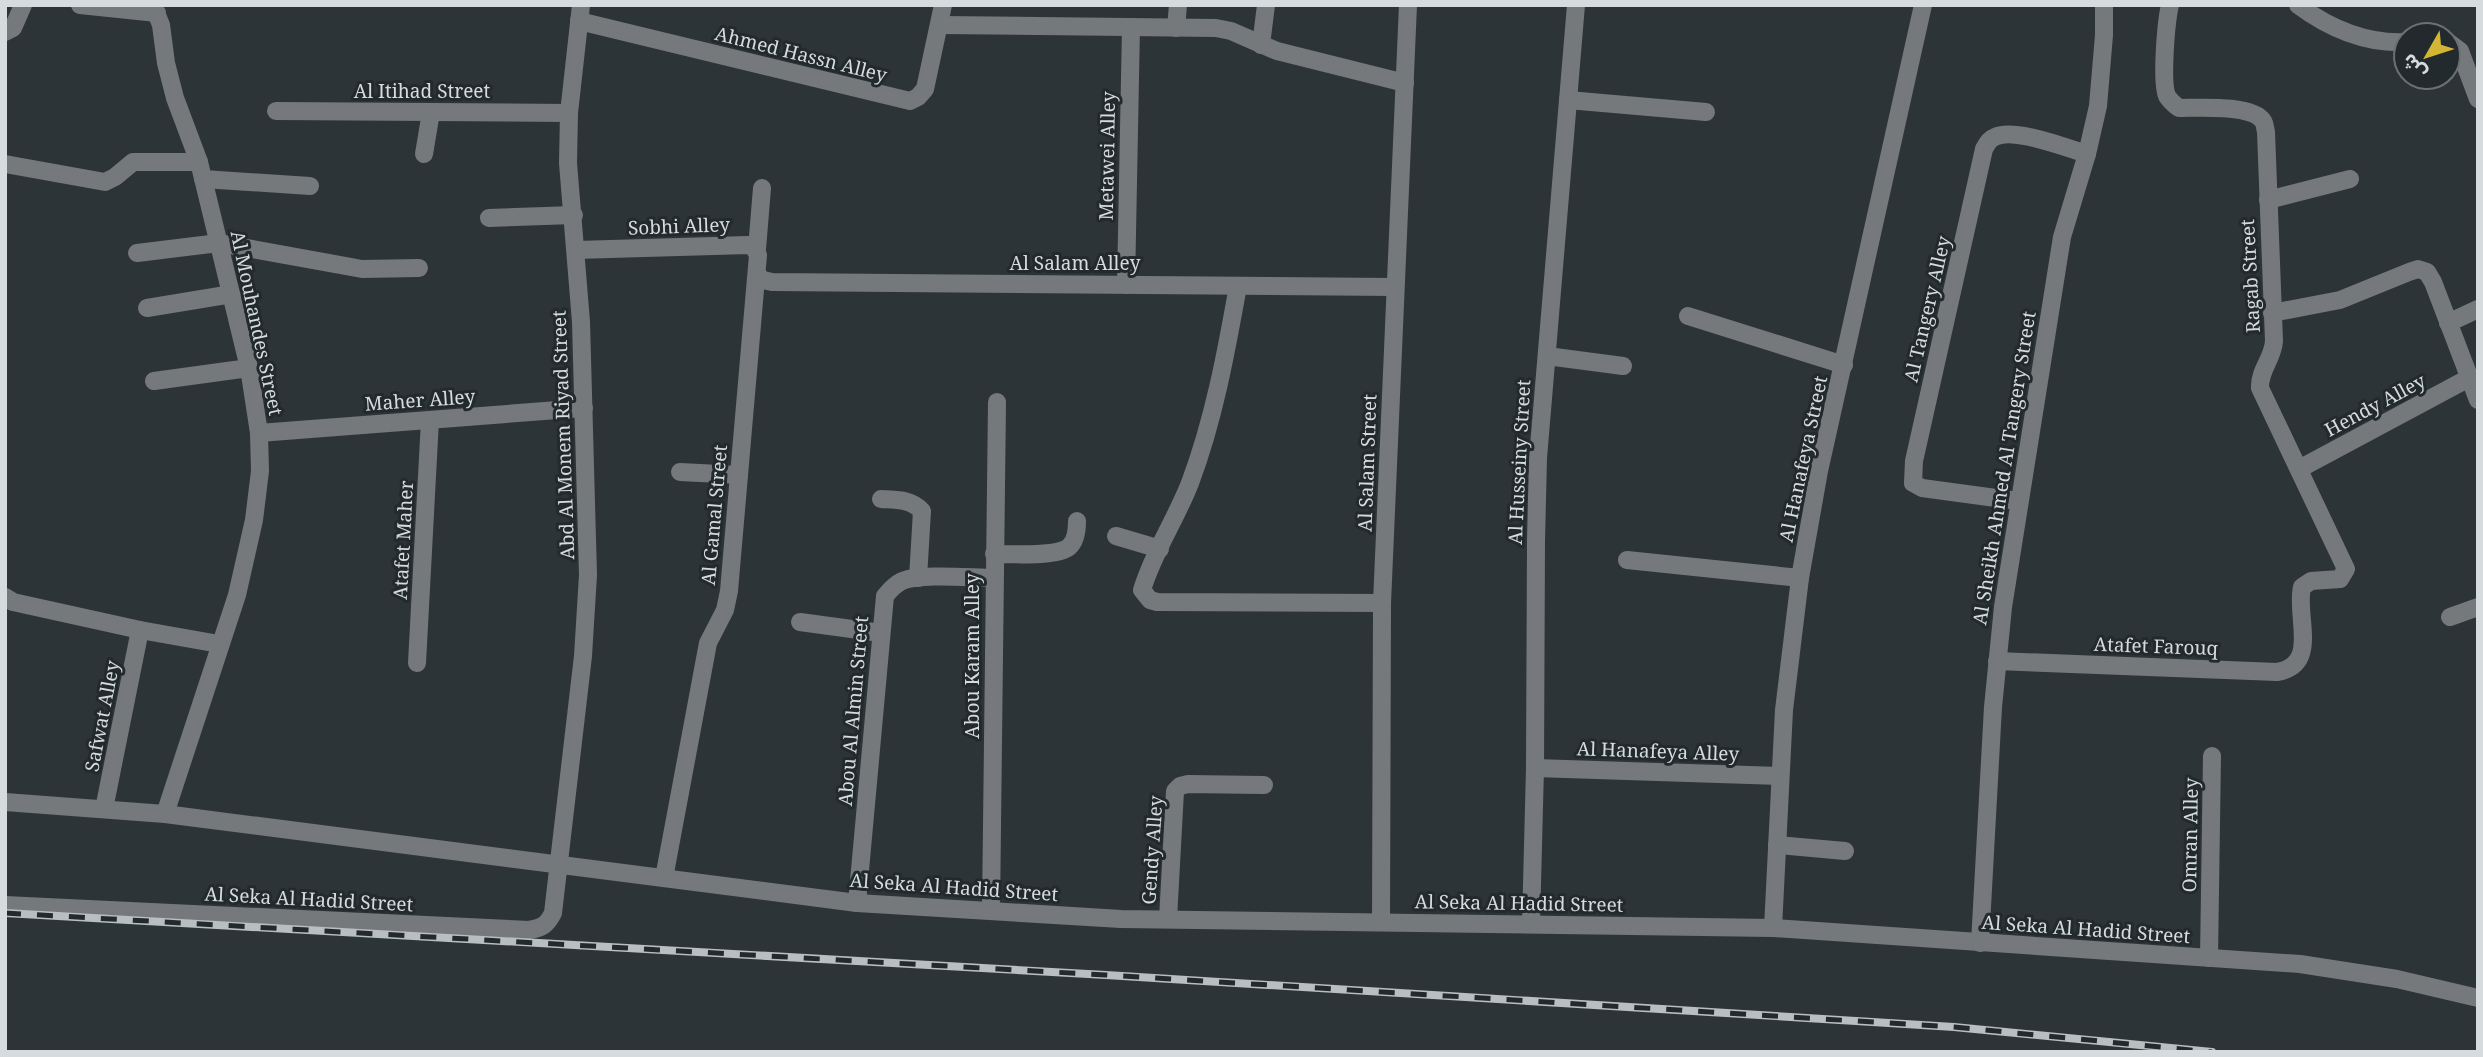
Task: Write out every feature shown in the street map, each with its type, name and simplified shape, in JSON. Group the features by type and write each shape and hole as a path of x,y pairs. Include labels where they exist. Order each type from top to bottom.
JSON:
{"street":[{"path":"5,32 13,28 23,5"},
{"path":"80,5 155,9"},
{"name":"Ahmed Hassn Alley","path":"580,13 910,101 925,89 943,5"},
{"path":"1176,27 1178,5"},
{"path":"1261,45 1266,5"},
{"name":"Al Salam Street","path":"1381,922 1382,603 1408,5"},
{"name":"Al Husseiny Street","path":"1531,923 1538,458 1576,5"},
{"name":"Al Hanafeya Street","path":"1773,928 1784,710 1800,578 1819,471 1923,5"},
{"name":"Al Sheikh Ahmed Al Tangery Street","path":"1980,943 1997,661 2018,501 2062,237 2087,154 2098,106 2104,5"},
{"name":"Ragab Street","path":"2170,5 2167,20 2166,95 2179,108 2242,110 2253,113 2263,121 2266,132 2274,351 2259,378 2260,388 2346,569 2340,579 2311,581 2302,587 2303,651"},
{"path":"2298,5 2317,19 2343,31 2371,39 2392,41"},
{"name":"Al Mouhandes Street","path":"155,9 161,25 166,63 175,97 201,171 249,368 259,433 260,471 254,520 237,594 165,814"},
{"name":"Abd Al Monem Riyad Street","path":"558,863 583,656 588,575 584,408 576,250 568,163 569,113 580,13"},
{"path":"939,25 1176,27 1223,30 1261,45 1405,83"},
{"name":"Metawei Alley","path":"1126,285 1131,27"},
{"path":"2462,56 2478,99"},
{"path":"1568,100 1706,112"},
{"name":"Al Itihad Street","path":"276,111 569,113"},
{"path":"424,155 431,113"},
{"name":"Al Tangery Alley","path":"2018,501 1922,488 1913,483 1914,461 1984,149 1997,135 2010,133 2087,154"},
{"path":"5,164 105,182 133,162 310,186"},
{"path":"2268,200 2350,179"},
{"path":"757,275 762,188"},
{"path":"489,218 573,215"},
{"path":"137,253 219,243 362,268 419,268"},
{"name":"Sobhi Alley","path":"576,250 748,245 757,249"},
{"path":"2272,313 2340,300 2418,269 2427,272 2478,400"},
{"name":"Al Salam Alley","path":"757,275 762,280 772,282 1394,287"},
{"name":"Al Gamal Street","path":"664,878 708,643 725,610 729,591 757,275"},
{"path":"1238,286 1220,383 1190,483 1142,590 1150,600 1157,601 1382,603"},
{"path":"147,308 232,294"},
{"path":"2448,323 2478,309"},
{"path":"1688,316 1844,365"},
{"path":"1547,356 1623,366"},
{"path":"154,381 249,368"},
{"name":"Hendy Alley","path":"2300,469 2469,378"},
{"name":"Abou Karam Alley","path":"992,911 997,402"},
{"name":"Maher Alley","path":"259,433 584,408"},
{"name":"Atafet Maher","path":"417,663 430,420"},
{"path":"680,472 739,475"},
{"path":"881,499 906,501 916,504 922,511 919,578"},
{"path":"994,554 1061,552 1071,546 1077,521"},
{"path":"1116,536 1160,548"},
{"path":"1627,561 1800,578"},
{"name":"Abou Al Almin Street","path":"858,903 885,596 893,586 905,580 994,578"},
{"path":"5,597 13,603 219,644"},
{"path":"2450,617 2478,607"},
{"path":"800,622 881,633"},
{"name":"Safwat Alley","path":"104,809 140,630"},
{"name":"Atafet Farouq","path":"1997,661 2277,672 2289,670 2298,662 2303,651"},
{"name":"Omran Alley","path":"2209,958 2212,755"},
{"name":"Al Hanafeya Alley","path":"1535,768 1780,776"},
{"name":"Gendy Alley","path":"1168,919 1175,791 1188,784 1264,785"},
{"name":"Al Seka Al Hadid Street","path":"5,802 165,814 858,903 1121,919 1773,928 2312,966 2397,979 2478,998"},
{"path":"1777,845 1845,851"},
{"name":"Al Seka Al Hadid Street","path":"5,905 528,930 541,929 553,913 558,863"}],"railway":[{"path":"5,913 1106,975 1954,1027 2212,1052"}]}
